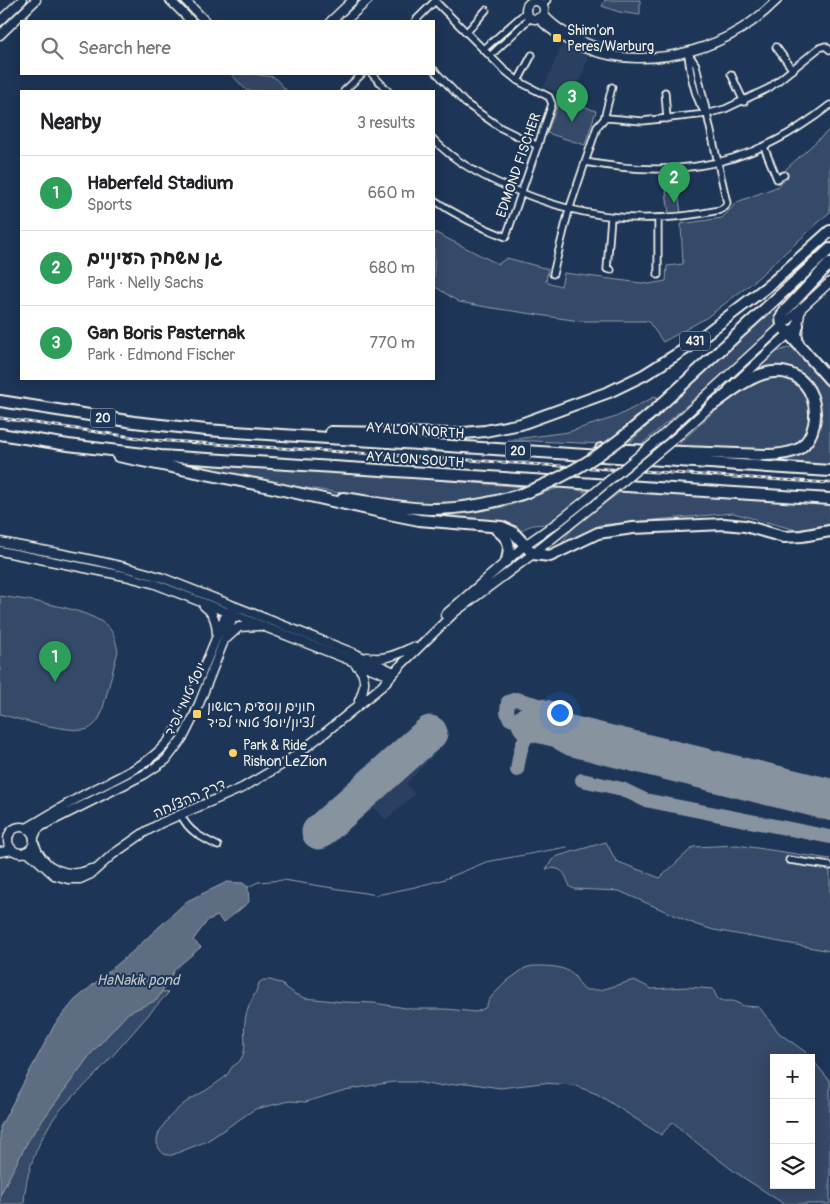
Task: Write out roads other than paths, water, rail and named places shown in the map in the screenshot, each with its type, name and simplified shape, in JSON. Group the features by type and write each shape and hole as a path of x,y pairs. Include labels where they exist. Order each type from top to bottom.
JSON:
{"highway":[{"name":"431","path":"206,430 454,434 485,431 521,424 609,392 657,368 690,346 772,282 830,231"},
{"name":"431","path":"270,487 427,509 469,506 522,494 562,478 623,437 653,412 830,249"},
{"path":"830,263 784,312 781,318 786,330 830,380"},
{"path":"798,325 796,333 798,345"},
{"path":"480,448 511,446 774,455 790,452 806,444 813,436 818,420 817,401 813,390 798,376 784,372 757,376 711,406"},
{"name":"AYALON NORTH","path":"0,401 134,422 206,430 830,471"},
{"name":"AYALON SOUTH","path":"0,434 68,445 161,456 830,499"},
{"path":"68,445 411,518 506,528 513,532 533,554 550,556 598,534 633,528 724,524 745,526 784,537 830,531"},
{"path":"493,527 505,536 510,548 507,560"}],"street":[{"path":"0,21 22,0"},
{"path":"0,35 36,0"},
{"path":"170,0 190,20"},
{"path":"185,0 204,20"},
{"path":"332,20 353,0"},
{"path":"346,20 368,0"},
{"path":"416,20 436,0 483,50 518,81 532,55"},
{"path":"520,0 536,7 563,39 581,48 610,56 639,58 688,53 714,44 741,29 777,0"},
{"path":"483,50 536,7"},
{"path":"490,56 536,7"},
{"path":"467,32 486,10"},
{"path":"604,119 642,121 725,110 769,88 822,46 830,50"},
{"path":"776,47 793,70"},
{"path":"435,141 443,150 492,180 569,210 611,217 658,219 720,210 727,203 706,114 698,100 689,68 688,53"},
{"path":"435,71 465,103 501,128 538,146"},
{"path":"731,74 744,102"},
{"path":"345,90 361,75"},
{"path":"373,75 387,90"},
{"name":"EDMOND FISCHER","path":"435,201 467,221 506,237 551,109 549,97 518,81"},
{"path":"552,274 569,210 597,127 604,119 612,87"},
{"path":"665,92 667,119"},
{"path":"585,162 615,168 642,170 717,164 751,153 787,135 830,105"},
{"path":"764,147 777,179 784,175"},
{"path":"611,217 607,269 611,270"},
{"path":"658,219 658,275"},
{"path":"786,330 801,308 830,282"},
{"path":"786,330 798,325 801,308"},
{"name":"דרך ההצלחה","path":"338,722 455,612 533,554 680,434 711,406 786,330"},
{"name":"דרך ההצלחה","path":"34,840 41,857 46,862 64,873 77,874 100,864 146,832 256,780 309,746 382,686 390,673 413,647 453,607 525,544 558,522 587,499 786,330"},
{"path":"0,542 138,570 234,605 390,673"},
{"path":"0,551 125,576 155,584 352,657 390,657 413,647"},
{"path":"198,601 212,612 221,639 239,627 265,626"},
{"name":"יוסף טומי לפיד","path":"34,840 37,830 42,826 145,774 166,760 188,729 234,605"},
{"name":"יוסף טומי לפיד","path":"27,828 152,758 166,745 182,720 221,639"},
{"path":"352,657 365,677 364,688 359,701"},
{"path":"181,815 193,832 218,846"},
{"path":"0,848 8,840 9,835 15,828 27,828 34,840 31,849 25,852 21,853 13,850 0,852"},
{"path":"8,840 13,850"},
{"name":"דרך ההצלחה","path":"25,852 32,855 54,875 68,879 91,874 100,864"},
{"path":"790,860 830,866"}],"water":[{"name":"HaNakik pond","path":"227,882 243,883 248,887 249,902 223,923 218,916 208,920 193,940 201,947 175,969 157,1000 128,1013 90,1055 29,1139 0,1195 0,1127 55,1024 75,1000 132,952 187,901"}],"waterway":[{"path":"248,887 258,882 283,880 377,895 445,879 486,862 567,847"}],"railway":[{"path":"0,418 153,440 830,483"}],"place":[{"name":"Shim'on Peres/Warburg","path":"557,38"},
{"name":"Gan Boris Pasternak","path":"572,122"},
{"name":"גן משחק העיניים","path":"674,203"},
{"name":"Haberfeld Stadium","path":"55,682"},
{"name":"חונים נוסעים ראשון לציון/יוסף טומי לפיד","path":"197,714"},
{"name":"Park & Ride Rishon LeZion","path":"233,753"}]}
